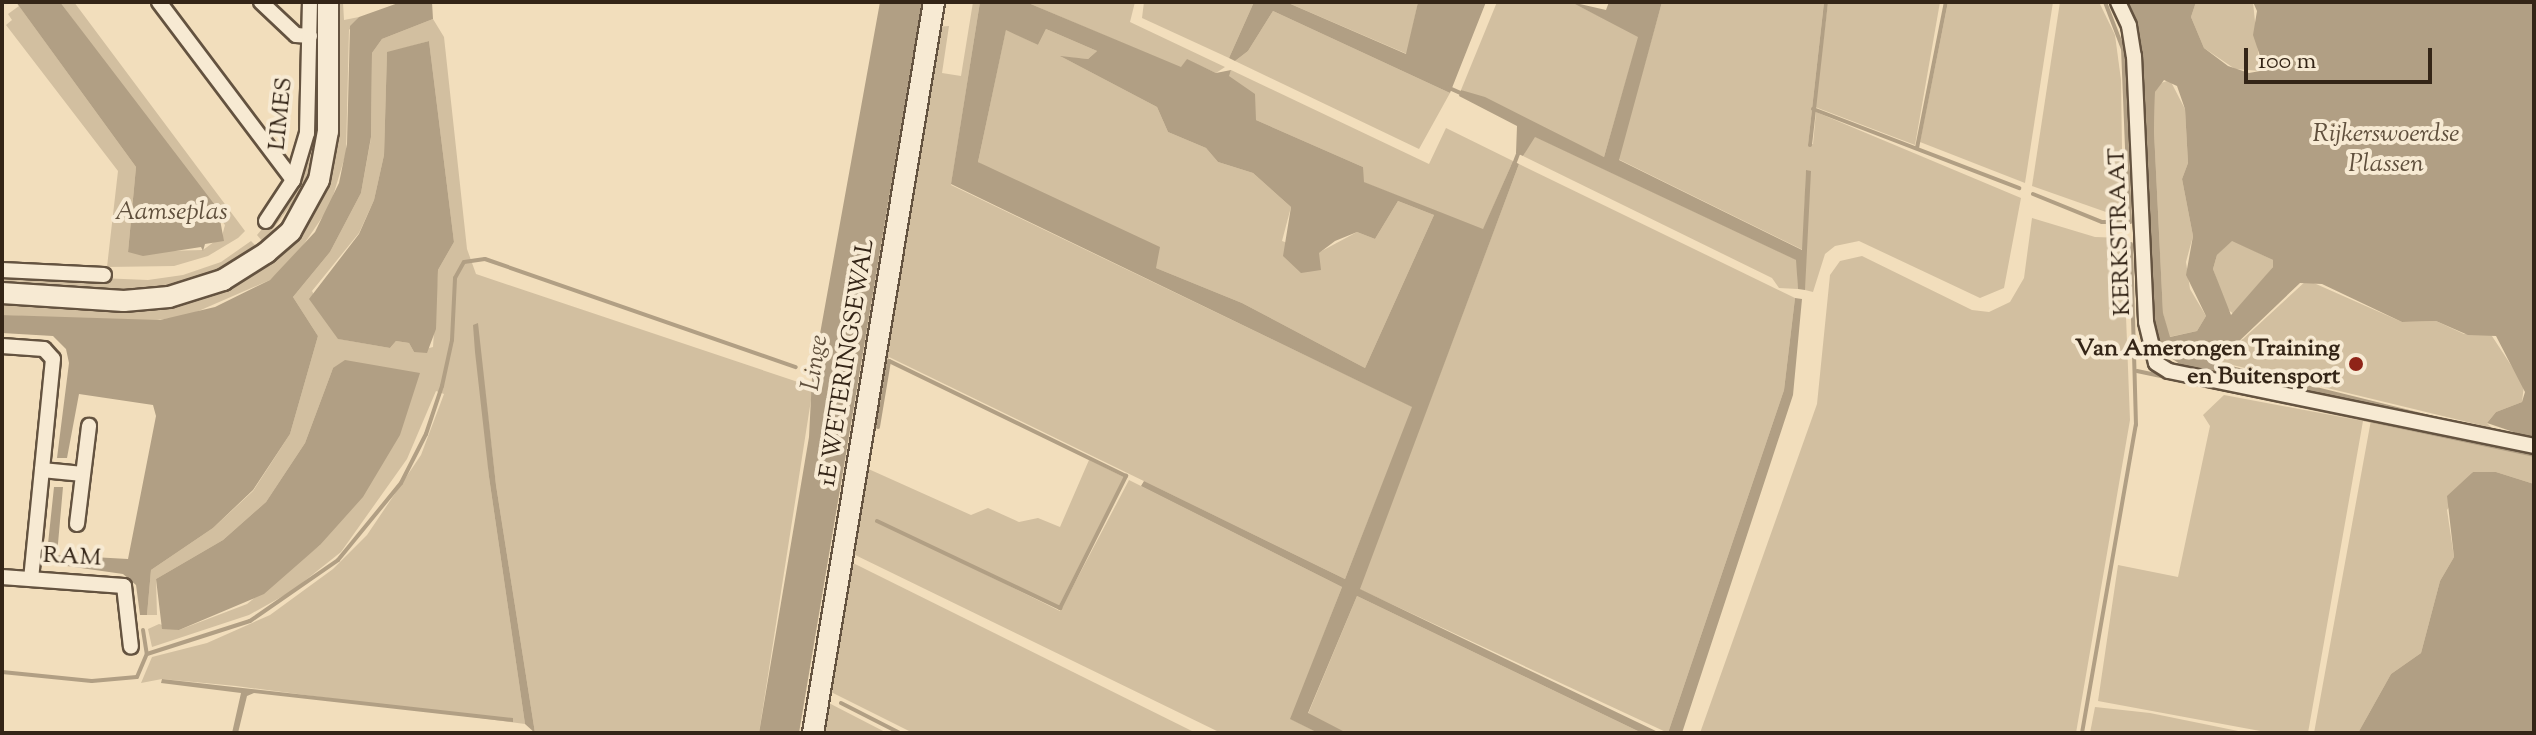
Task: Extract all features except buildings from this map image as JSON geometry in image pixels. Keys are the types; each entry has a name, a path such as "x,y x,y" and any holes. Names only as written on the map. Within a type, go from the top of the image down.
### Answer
{"street":[{"path":"159,2 293,180"},
{"path":"261,2 296,35 310,36"},
{"name":"LIMES","path":"266,221 293,180 307,133 310,2"},
{"path":"2,293 124,301 169,297 223,280 266,253 291,231 319,180 328,131 328,2"},
{"name":"1E WETERINGSEWAL","path":"813,733 934,2"},
{"name":"KERKSTRAAT","path":"2118,2 2129,26 2134,56 2146,322 2156,363 2169,371 2534,446"},
{"path":"2,270 104,275"},
{"path":"2,346 44,349 53,364 31,579"},
{"path":"77,524 89,426"},
{"path":"42,470 83,474"},
{"name":"RAM","path":"2,577 124,586 131,647"}],"shaded area":[{"path":"60,2 74,2 245,231 238,238 208,256 174,266 107,267 118,171 6,25 12,20 8,14 19,6 136,167 128,252 203,250 222,236 225,225"},
{"path":"315,2 323,2 322,121 304,188 263,242 257,235 272,217 278,220 283,214 280,210 298,190 315,144"},
{"path":"335,2 343,2 344,20 359,17 349,30 346,153 330,206 293,260 270,280 187,316 142,322 2,315 2,299 182,303 224,290 278,257 308,220"},
{"path":"973,2 980,2 951,185 1413,407 1345,579 889,357 875,428 871,425 935,27 949,26 942,73 961,76"},
{"path":"1026,2 1135,2 1130,22 1225,67 1216,73 1187,60 1181,68"},
{"path":"1144,2 1254,2 1229,58 1142,18"},
{"path":"1286,2 1418,2 1407,54"},
{"path":"1497,2 1571,2 1639,36 1604,157 1461,90"},
{"path":"1662,2 1824,2 1808,145 1813,144 1816,112 2021,198 2004,288 1980,298 1859,241 1835,246 1825,254 1813,292 1805,290 1806,171 1803,250 1618,159"},
{"path":"1828,2 1940,2 1915,145 1815,107"},
{"path":"1948,2 2053,2 2025,183 1920,142"},
{"path":"2060,2 2099,2 2115,35 2121,80 2123,218 2032,186"},
{"path":"2196,2 2253,2 2260,71 2235,69 2204,48 2191,17"},
{"path":"1273,11 1450,93 1419,149 1235,61 1248,51"},
{"path":"433,19 444,37 467,249 476,274 813,387 759,733 535,733 496,485 477,323 489,477 525,724 236,686 162,679 141,683 152,657 207,643 270,615 333,569 367,535 421,455 444,394 436,391 407,459 341,552 292,591 249,615 152,647 148,629 159,624 179,630 247,604 320,545 333,368 305,443 266,502 223,540 156,579 157,615 147,615 151,570 213,528 253,491 290,434 318,336 293,297 330,252 361,193 371,138 372,53 382,39","holes":["429,41 454,242 438,270 433,347 414,352 409,343 396,341 390,348 339,339 312,291 359,233 374,200 384,155 387,53"]},
{"path":"1006,29 1038,45 1046,29 1097,51 1088,59 1062,57 1157,107 1168,132 1206,148 1218,162 1253,173 1291,207 1282,241 1318,253 1357,232 1375,239 1398,201 1434,215 1365,368 1242,303 1156,268 978,162"},
{"path":"1231,70 1429,164 1446,128 1513,161 1483,230 1363,182 1363,167 1256,120 1228,76"},
{"path":"2170,80 2185,109 2188,163 2182,179 2193,236 2186,262 2190,289 2206,316 2197,331 2169,337 2163,314 2154,131 2155,92 2158,84"},
{"path":"1534,136 1797,260 1798,289 1779,288 1772,278 1523,156"},
{"path":"1519,164 1795,298 1784,390 1668,733 1359,589"},
{"path":"2032,218 2095,237 2123,238 2130,420 2076,733 1700,733 1817,404 1830,275 1840,261 1862,256 1972,310 1989,312 2010,302 2024,278"},
{"path":"2232,240 2273,260 2273,267 2235,315 2227,309 2213,269 2217,255"},
{"path":"251,241 257,247 216,273 145,292 2,286 2,274 148,280 183,275 221,262"},
{"path":"2307,280 2402,322 2436,321 2464,334 2490,333 2524,385 2522,402 2496,412 2487,423 2492,428 2175,351 2215,352 2243,339"},
{"path":"2224,395 2363,421 2308,733 2271,733 2098,701 2118,565 2178,577 2210,426 2203,415"},
{"path":"2371,420 2534,454 2534,484 2496,472 2473,472 2447,510 2454,557 2440,581 2421,653 2391,674 2358,733 2314,733"},
{"path":"1089,460 1124,477 1059,606 875,520 1060,611 1129,480 1342,587 1291,719 1318,733 1221,733 849,552 864,467 971,515 988,508 1019,522 1038,518 1060,527"},
{"path":"849,563 1196,733 913,733 825,689"},
{"path":"1357,596 1642,733 1347,733 1308,714"},
{"path":"825,701 887,733 819,733"},
{"path":"2095,707 2150,713 2248,733 2090,733"}],"water":[{"name":"Aamseplas","path":"16,2 60,2 218,209 224,241 205,244 203,251 201,247 143,256 128,252 136,167"},
{"path":"401,2 432,2 433,19 382,39 372,53 371,137 361,193 330,252 293,297 318,336 290,434 253,490 213,528 151,570 147,615 140,615 136,585 123,574 46,563 54,487 63,487 57,555 128,559 156,416 153,405 79,394 67,458 57,458 69,363 66,349 53,336 2,333 2,315 160,320 215,307 270,280 315,232 339,183 347,144 350,26 359,17"},
{"name":"Linge","path":"880,2 922,2 799,733 759,733 809,437 812,378"},
{"path":"980,2 1026,2 1181,67 1187,59 1216,73 1231,70 1229,76 1255,94 1256,120 1363,167 1364,182 1483,229 1513,161 1519,164 1360,589 1660,733 1642,733 1357,596 1308,713 1347,733 1318,733 1290,719 1342,587 1141,486 1144,481 1345,579 1412,407 951,184","holes":["1046,29 1097,51 1088,59 1060,56 1157,107 1168,132 1206,148 1218,162 1253,173 1291,207 1283,256 1301,273 1321,270 1319,253 1335,241 1357,232 1375,239 1398,201 1434,215 1365,368 1242,303 1156,268 1160,247 978,162 1006,30 1038,45"]},
{"path":"1254,2 1286,2 1406,54 1418,2 1486,2 1450,93 1273,11 1248,51 1235,61 1229,58"},
{"path":"1571,2 1606,10 1609,2 1662,2 1619,160 1802,250 1806,170 1811,171 1805,290 1798,289 1796,260 1535,137 1523,156 1516,153 1517,126 1459,96 1461,90 1485,97 1604,157 1638,37"},
{"name":"Rijkerswoerdse Plassen","path":"2125,2 2196,2 2191,17 2204,48 2228,66 2249,73 2260,71 2262,62 2253,35 2257,11 2253,2 2534,2 2534,439 2487,423 2496,412 2522,402 2525,392 2496,336 2468,335 2436,321 2402,322 2322,284 2300,283 2234,346 2201,354 2179,348 2175,352 2466,424 2186,368 2159,350 2152,313 2141,44","holes":["2164,80 2177,86 2185,109 2188,163 2182,179 2193,236 2186,275 2206,316 2197,331 2170,337 2163,313 2154,131 2155,92","2232,241 2273,260 2273,267 2231,315 2213,269 2217,255"]},
{"path":"429,41 454,242 438,270 436,329 427,353 414,352 409,343 396,341 390,348 338,339 309,299 359,234 374,200 384,155 387,52"},
{"path":"1795,298 1802,299 1793,395 1682,733 1668,733 1784,390"},
{"path":"478,323 496,485 535,733 525,724 489,477 473,325"},
{"path":"345,360 420,373 400,435 363,497 320,545 264,594 179,630 162,629 156,579 223,540 266,502 305,443 333,368"},
{"path":"2473,472 2496,472 2534,484 2534,733 2358,733 2391,674 2421,653 2440,581 2454,557 2447,496"},
{"path":"162,679 513,718 513,722 254,693 247,696 238,733 232,733 241,693 161,683"}],"waterway":[{"path":"1810,145 1826,2"},
{"path":"1917,148 1946,2"},
{"path":"2033,194 2102,222 2130,222 2123,49 2105,2"},
{"path":"1447,87 1465,95"},
{"path":"1813,109 2019,188"},
{"path":"1513,167 1520,149"},
{"path":"2082,733 2136,425 2131,244"},
{"name":"Linge","path":"2,672 92,681 137,677 147,654 250,621 338,560 401,483 426,434 442,386 452,340 455,278 464,262 485,259 796,367"},
{"path":"877,521 1060,608 1126,476 889,361 878,427"},
{"path":"2137,371 2170,378"},
{"path":"2202,385 2534,455"},
{"path":"143,630 147,654"},
{"path":"841,703 900,733"}],"place":[{"name":"Van Amerongen Training en Buitensport","path":"2356,364"}]}
